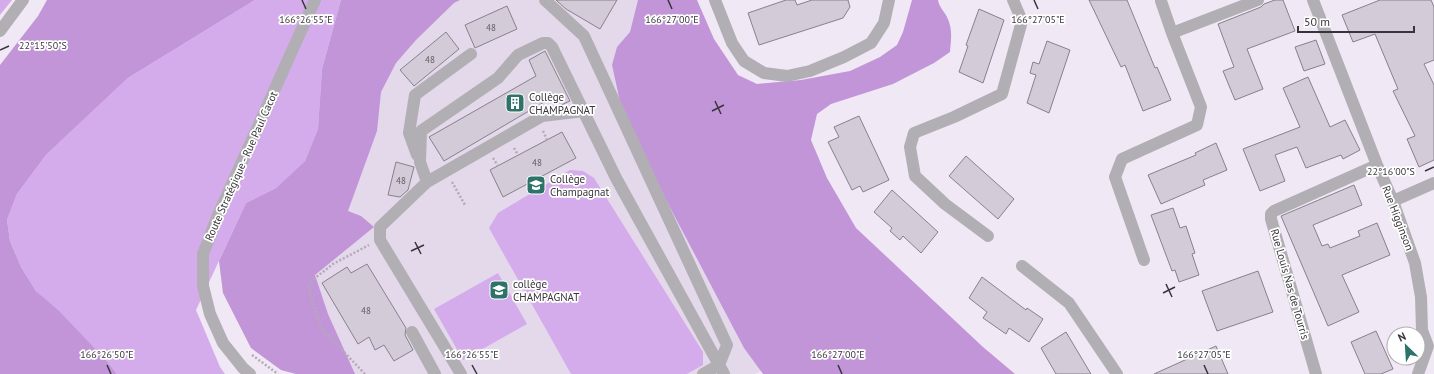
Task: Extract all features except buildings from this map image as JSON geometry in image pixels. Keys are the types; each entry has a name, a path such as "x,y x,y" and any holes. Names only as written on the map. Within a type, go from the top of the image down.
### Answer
{"street":[{"path":"0,31 23,0"},
{"name":"Route Stratégique - Rue Paul Cacot","path":"250,374 243,368 223,343 210,314 203,286 203,254 218,215 315,0"},
{"path":"545,0 584,36 727,345 721,370"},
{"path":"715,0 732,43 744,61 764,73 787,76 810,71 844,57 871,43 884,23 889,0"},
{"path":"988,236 945,204 915,176 910,147 914,133 954,118 1002,94 1022,21 1013,0"},
{"path":"1172,33 1258,0"},
{"name":"Rue Higginson","path":"1313,0 1415,263 1421,296 1422,330 1431,348 1418,374"},
{"path":"1144,260 1115,177 1122,159 1197,125 1201,107 1161,1"},
{"path":"420,162 421,131 498,78 518,54 543,43 548,43 552,47 616,178 721,370"},
{"path":"427,182 409,133 415,95 471,54"},
{"path":"461,374 380,240 380,227 427,182 542,116 584,111"},
{"name":"Rue Louis Nas de Tourris","path":"1316,374 1271,219 1271,214 1376,165"},
{"path":"1392,201 1434,183"},
{"path":"1022,266 1069,303 1117,374"},
{"path":"412,332 435,374"},
{"path":"703,374 721,370"}],"path":[{"path":"446,172 465,205"},
{"path":"365,374 321,328 309,291 310,282 333,264 380,240"},
{"path":"249,353 278,374"}],"shaded area":[{"path":"0,0 12,0 0,15"},
{"path":"47,0 255,0 128,78 46,155 17,194 7,220 10,241 21,267 36,291 59,311 106,360 117,374 0,374 0,65 38,16"},
{"path":"255,0 341,0 322,69 318,129 305,161 276,188 246,203 196,310 220,367 225,374 117,374 106,360 36,291 21,267 10,241 7,220 17,194 46,155 128,78"},
{"name":"Collège Champagnat","path":"341,0 681,0 683,15 909,296 755,374 296,374 281,370 251,348 223,293 219,261 246,203 276,188 318,129 322,69"},
{"path":"341,0 460,0 454,3 416,40 396,63 381,92 377,131 348,211 361,216 374,227 315,275 328,314 355,374 296,374 281,370 251,348 223,293 219,261 246,203 276,188 305,161 318,129 322,69"},
{"path":"638,0 697,0 714,39 738,75 757,84 801,80 850,71 880,57 897,45 903,32 912,0 938,0 950,26 950,52 934,63 893,84 831,104 817,114 811,140 827,178 856,228 983,347 1015,374 763,374 744,348 624,120 612,65 617,47 630,32"},
{"path":"570,170 583,171 594,178 703,352 703,365 687,374 571,374 489,228 498,213"},
{"path":"498,273 527,324 463,360 434,309"}],"place":[{"name":"Collège CHAMPAGNAT","path":"515,103"},
{"name":"Collège Champagnat","path":"536,185"},
{"name":"collège CHAMPAGNAT","path":"499,290"}]}
